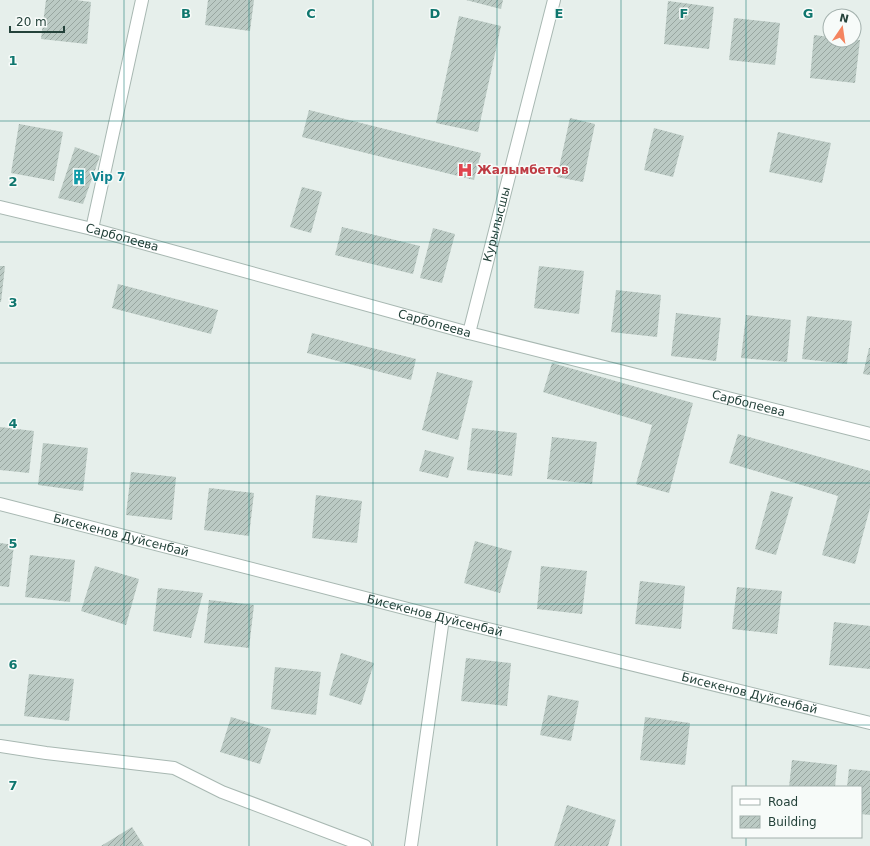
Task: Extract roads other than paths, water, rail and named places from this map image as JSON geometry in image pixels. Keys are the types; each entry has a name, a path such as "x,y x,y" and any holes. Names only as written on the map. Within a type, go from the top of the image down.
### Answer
{"street":[{"path":"92,229 142,0"},
{"name":"Курылысшы","path":"469,333 554,0"},
{"name":"Сарбопеева","path":"0,206 92,229 469,333 870,434"},
{"name":"Бисекенов Дуйсенбай","path":"0,504 442,618 870,723"},
{"path":"411,846 442,618"},
{"path":"0,746 174,768 222,792 366,846"}],"place":[{"name":"Жалымбетов","path":"465,170"},
{"name":"Vip 7","path":"79,177"}]}
